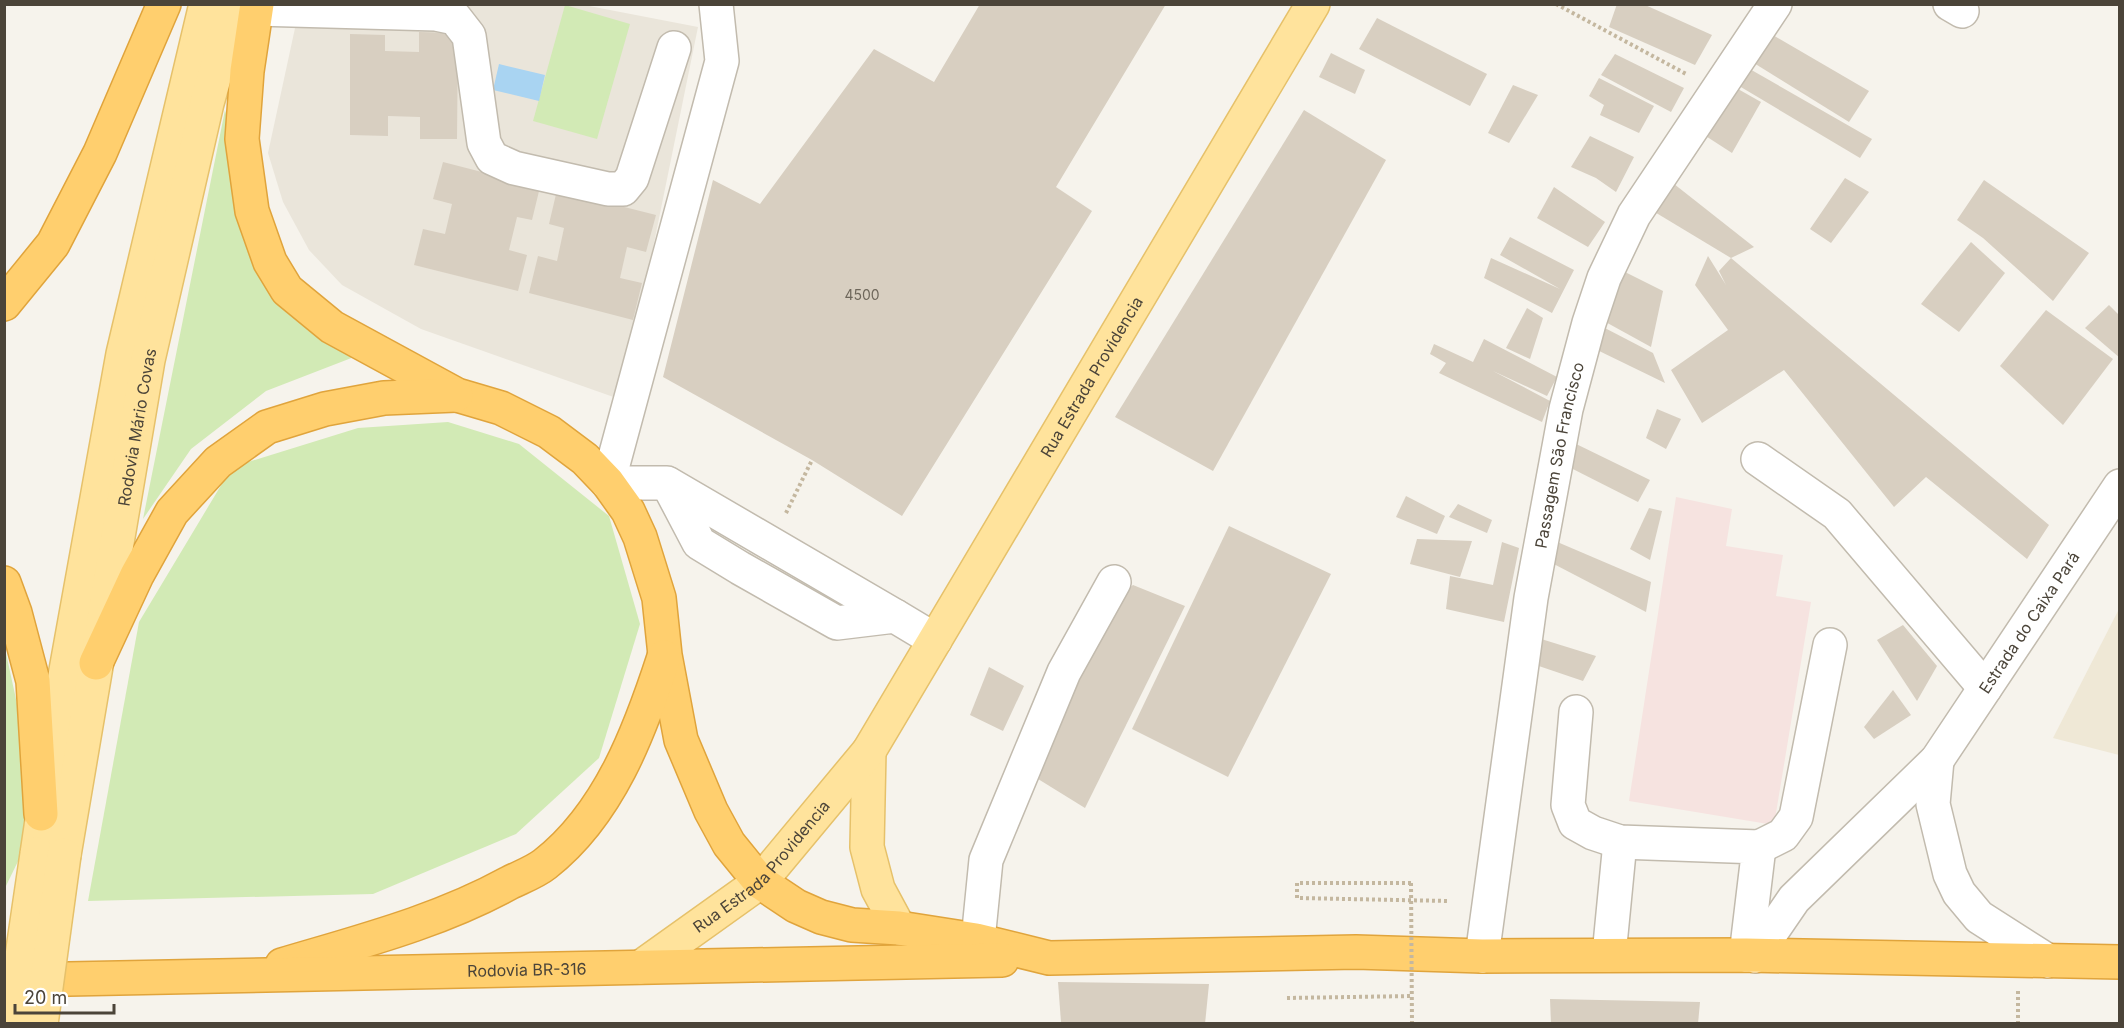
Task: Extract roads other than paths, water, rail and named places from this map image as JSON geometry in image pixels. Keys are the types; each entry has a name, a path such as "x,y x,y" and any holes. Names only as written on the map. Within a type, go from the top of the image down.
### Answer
{"highway":[{"path":"4,304 53,244 100,153 164,4"},
{"path":"249,6 242,139 252,211 270,262 287,290 332,327 457,395 501,408 549,432 585,459 608,483 628,511 640,537 659,598 665,655 681,740 702,791 729,844 760,882 796,906 821,917 852,925 899,928 976,950 1049,958 1356,952 1482,956 1751,955 2120,962"},
{"path":"96,663 137,574 172,512 218,462 267,427 325,409 384,399 457,395"},
{"path":"4,583 15,613 33,681 41,814"},
{"path":"240,977 396,930 475,902 545,865 572,838 615,780 643,723 665,655"},
{"name":"Rodovia BR-316","path":"4,980 240,977 641,967 976,950"}],"main road":[{"name":"Rodovia Mário Covas","path":"50,855 41,814 123,354 206,4"},
{"name":"Rua Estrada Providencia","path":"641,967 760,882 869,751 1071,415 1313,4"},
{"name":"Rodovia Mário Covas","path":"50,855 96,663 148,360 207,103 249,6"},
{"name":"Rua Estrada Providencia","path":"869,751 867,847 878,889 899,928"},
{"path":"12,1023 50,855"},
{"path":"41,1023 50,855"}],"street":[{"path":"716,4 722,61 608,483 667,483 699,543 837,623 895,616 935,640"},
{"name":"Passagem São Francisco","path":"1482,956 1531,598 1566,409 1589,323 1604,279 1634,214 1775,4"},
{"path":"249,6 436,14 455,18 469,36 484,143 492,158 514,168 608,189 623,189 632,178 674,48"},
{"path":"1758,459 1838,514 1985,688"},
{"name":"Estrada do Caixa Pará","path":"1751,955 1794,899 1937,760 2120,486"},
{"path":"976,950 986,860 1064,672 1114,582"},
{"path":"1576,712 1568,805 1575,823 1593,833 1620,842 1759,847 1783,835 1796,817 1830,645"},
{"name":"Estrada do Caixa Pará","path":"1937,760 1933,804 1950,874 1959,893 1979,917 2048,960"},
{"path":"1609,955 1620,842"},
{"path":"1751,955 1759,847"}],"water":[{"path":"499,64 545,75 539,101 493,90"}]}
